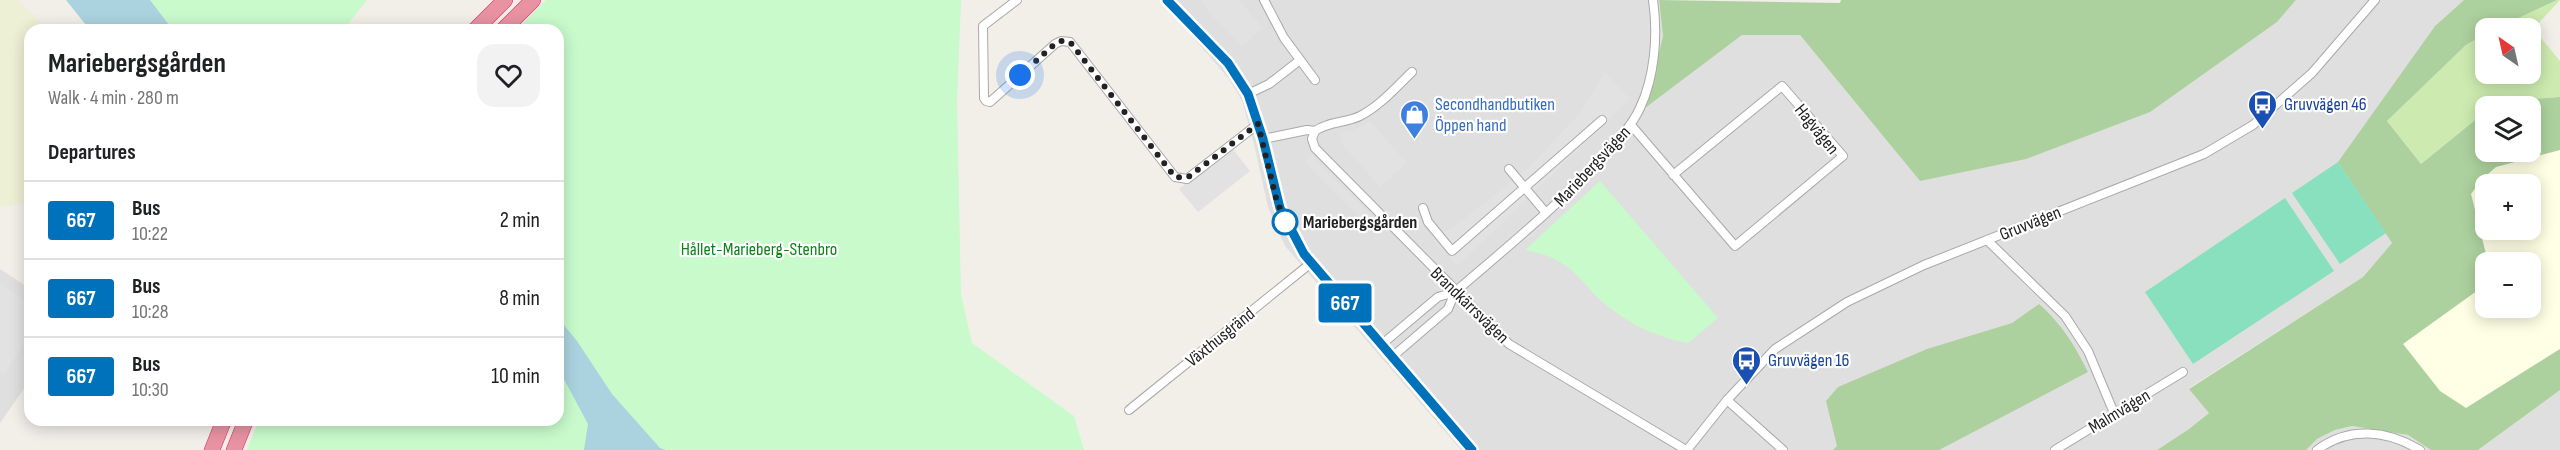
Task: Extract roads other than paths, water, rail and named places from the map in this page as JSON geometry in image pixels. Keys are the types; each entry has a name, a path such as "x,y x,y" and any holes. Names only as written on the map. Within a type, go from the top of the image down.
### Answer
{"highway":[{"path":"481,24 505,0"},
{"path":"509,24 533,0"},
{"path":"212,450 222,426"},
{"path":"234,450 244,426"}],"street":[{"path":"1017,0 983,26 984,98 990,102 1055,44 1065,41 1070,42 1175,177 1187,178 1258,124"},
{"path":"1167,0 1228,63 1248,94 1263,139 1284,221 1311,263 1472,450"},
{"path":"1264,0 1284,38 1315,80"},
{"name":"Mariebergsvägen","path":"1381,345 1438,297 1455,292 1546,213 1594,167 1631,125 1641,106 1657,34 1653,0"},
{"name":"Gruvvägen","path":"1686,450 1727,400 1774,349 1847,302 1924,265 2204,154 2253,125 2312,73 2375,0"},
{"path":"1248,94 1269,84 1300,60"},
{"path":"1263,139 1307,130 1315,131 1334,122 1353,118 1371,109 1412,72"},
{"name":"Hagvägen","path":"1631,125 1673,175 1735,246 1843,156 1782,86 1673,175"},
{"path":"1423,208 1428,222 1452,251 1526,189 1602,120"},
{"name":"Brandkärrsvägen","path":"1315,131 1312,139 1315,148 1509,344 1686,450"},
{"path":"1509,169 1546,213"},
{"path":"1987,240 2065,316 2088,351 2114,413"},
{"name":"Växthusgränd","path":"1128,410 1311,263"},
{"name":"Mariebergsvägen","path":"1392,357 1448,309 1455,292"},
{"name":"Malmvägen","path":"2055,450 2183,372"},
{"path":"1727,400 1783,450"},
{"path":"2317,450 2328,441 2355,432 2401,439 2420,450"}],"water":[{"path":"66,0 150,0 168,24 85,24"},
{"path":"564,325 612,394 660,448 666,450 584,450 588,424 564,379"}],"place":[{"name":"Gruvvägen 46","path":"2263,130"},
{"name":"Secondhandbutiken Öppen hand","path":"1414,140"},
{"name":"Mariebergsgården","path":"1285,222"},
{"name":"Gruvvägen 16","path":"1747,386"}],"park label":[{"name":"Hållet-Marieberg-Stenbro","path":"759,249"}]}
